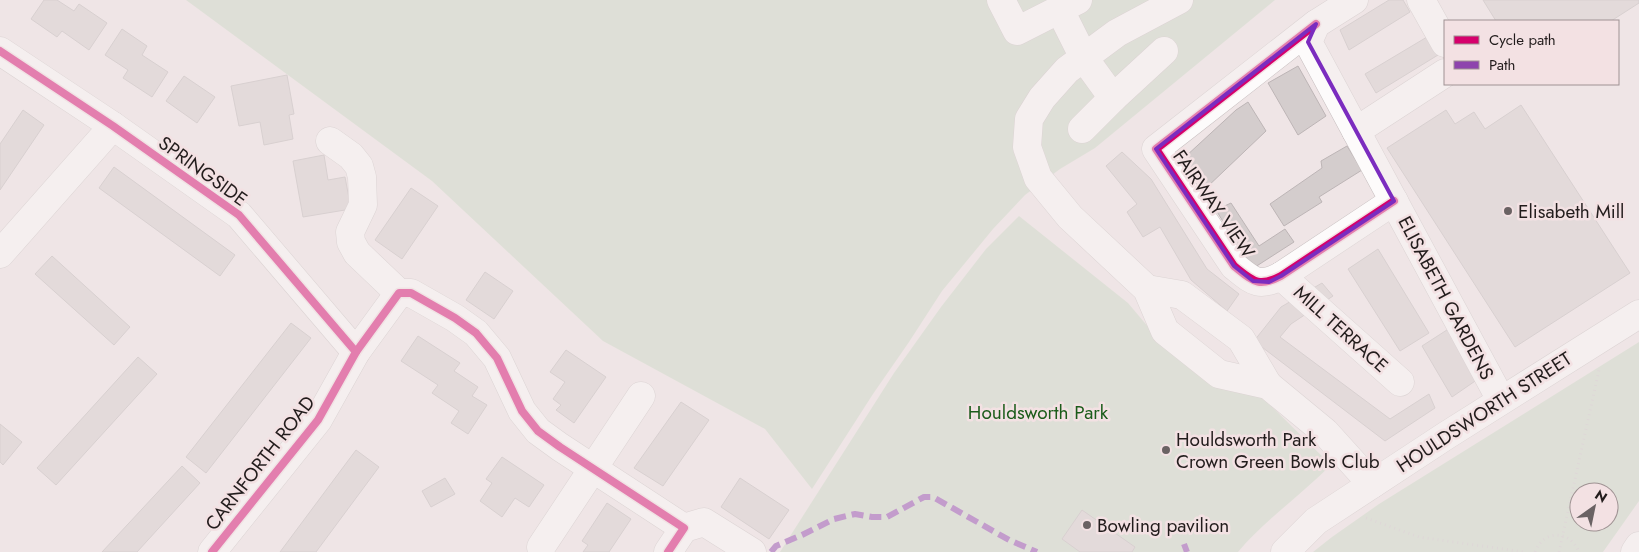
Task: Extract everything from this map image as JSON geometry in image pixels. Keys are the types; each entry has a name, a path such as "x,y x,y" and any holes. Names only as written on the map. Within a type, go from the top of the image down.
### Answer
{"street":[{"path":"1001,0 1017,31 1069,5 1084,58 1113,98"},
{"path":"1179,0 1117,33 1067,70 1042,98 1029,119 1027,147 1038,178 1065,210 1147,289 1164,331 1219,374 1268,385"},
{"path":"1316,24 1354,0"},
{"path":"1421,0 1444,41"},
{"name":"ELISABETH GARDENS","path":"1316,24 1308,42 1501,400"},
{"name":"FAIRWAY VIEW","path":"1316,24 1156,149 1234,266 1253,281 1269,282 1281,276 1394,201"},
{"name":"SPRINGSIDE","path":"0,51 113,126 240,215 356,352"},
{"path":"1082,129 1164,51"},
{"path":"1356,131 1444,74"},
{"path":"0,254 113,126"},
{"path":"330,142 351,156 359,166 362,177 364,190 363,205 350,232 351,242 357,253 399,293 411,293 455,318 476,333 497,358 522,411 538,431 684,528"},
{"name":"MILL TERRACE","path":"1281,276 1400,382"},
{"path":"1147,289 1182,294 1241,339 1268,385 1325,432 1372,484"},
{"name":"CARNFORTH ROAD","path":"212,552 318,420 356,352 399,293"},
{"name":"HOULDSWORTH STREET","path":"1285,552 1316,521 1341,504 1501,400 1639,314"},
{"path":"541,547 641,396"},
{"path":"668,552 684,528 704,522 752,552"},
{"path":"1635,552 1639,546"}],"path":[{"path":"1559,552 1599,371 1602,337"},
{"path":"1341,504 1365,518 1419,538 1524,552"},
{"path":"1535,552 1542,541 1556,535 1570,539 1576,544 1579,552"}],"highlighted area":[{"path":"1316,24 1308,42 1394,201 1281,276 1269,282 1253,281 1234,266 1156,149"}],"green space":[{"path":"186,0 1275,0 1095,148 1060,169 1025,195 993,229 942,291 812,489 765,429 603,341 432,181"},
{"name":"Houldsworth Park","path":"1019,216 1128,303 1155,335 1255,390 1331,465 1259,530 1238,552 780,552 894,373 941,307 986,249"},
{"path":"1639,342 1639,501 1619,529 1619,482 1569,482 1569,532 1617,532 1603,552 1313,552 1379,504"}],"building":[{"path":"44,0 57,0 74,11 79,4 107,23 89,50 62,31 57,37 31,19"},
{"path":"1389,0 1403,0 1410,12 1349,50 1340,30"},
{"path":"1483,0 1639,0 1639,3 1613,20 1495,20"},
{"path":"122,29 147,46 142,55 168,72 152,97 123,78 128,70 105,55"},
{"path":"1427,37 1438,55 1376,93 1365,74"},
{"path":"1298,66 1326,116 1298,135 1268,83"},
{"path":"287,75 294,114 289,115 293,139 264,145 260,122 239,126 231,86"},
{"path":"184,76 215,97 197,123 166,101"},
{"path":"1248,102 1266,131 1205,189 1185,157 1236,110"},
{"name":"Elisabeth Mill","path":"1521,105 1630,273 1515,347 1387,148 1446,110 1455,124 1474,112 1485,129"},
{"path":"23,110 44,125 0,190 0,144"},
{"path":"1347,146 1362,170 1319,197 1322,202 1284,226 1270,204 1322,168 1321,161"},
{"path":"1122,152 1151,179 1207,269 1239,294 1227,311 1191,280 1160,227 1143,237 1127,212 1137,204 1106,166"},
{"path":"324,155 328,180 345,177 351,209 303,217 293,161"},
{"path":"114,167 235,255 220,276 99,188"},
{"path":"411,188 438,206 402,259 375,240"},
{"path":"1231,203 1259,246 1285,229 1294,242 1252,269 1216,210"},
{"path":"1378,249 1429,333 1400,351 1348,269"},
{"path":"52,256 130,327 114,345 35,274"},
{"path":"485,272 513,291 494,319 466,300"},
{"path":"1322,283 1333,296 1291,324 1280,337 1390,419 1429,394 1435,408 1385,441 1254,341 1281,307"},
{"path":"291,323 311,338 206,473 186,457"},
{"path":"1450,328 1481,377 1452,397 1422,346"},
{"path":"418,336 460,363 454,371 478,387 472,396 487,405 468,434 451,423 459,411 432,393 438,385 401,361"},
{"path":"566,350 606,377 574,423 556,410 561,405 553,399 565,382 550,372"},
{"path":"138,357 157,374 56,485 37,468"},
{"path":"681,402 709,420 663,486 634,468"},
{"path":"0,424 22,442 3,465 0,462"},
{"path":"356,450 379,467 316,552 280,552"},
{"path":"502,457 544,485 529,507 515,498 502,517 480,501 492,483 486,479"},
{"path":"182,466 200,483 137,552 102,552"},
{"path":"445,478 455,494 431,507 422,491"},
{"path":"740,478 789,510 769,539 721,507"},
{"path":"607,503 631,519 609,552 583,552 588,545 582,541"},
{"name":"Bowling pavilion","path":"1082,510 1135,547 1132,552 1080,552 1062,539"}],"marked path":[{"path":"771,552 776,546 834,519 855,514 887,517 924,497 933,497 1009,540 1037,552"},
{"path":"1184,544 1187,552"}],"cycle path":[{"path":"1316,24 1156,149 1234,266 1246,276 1256,281 1267,282 1281,276 1394,201"},
{"path":"0,51 113,126 239,215 356,352"},
{"path":"212,552 318,420 356,352 399,293 411,293 455,318 476,333 497,358 522,411 538,431 684,528 668,552"}],"place":[{"name":"Elisabeth Mill","path":"1508,211"},
{"name":"Houldsworth Park Crown Green Bowls Club","path":"1166,450"},
{"name":"Bowling pavilion","path":"1087,525"}]}
